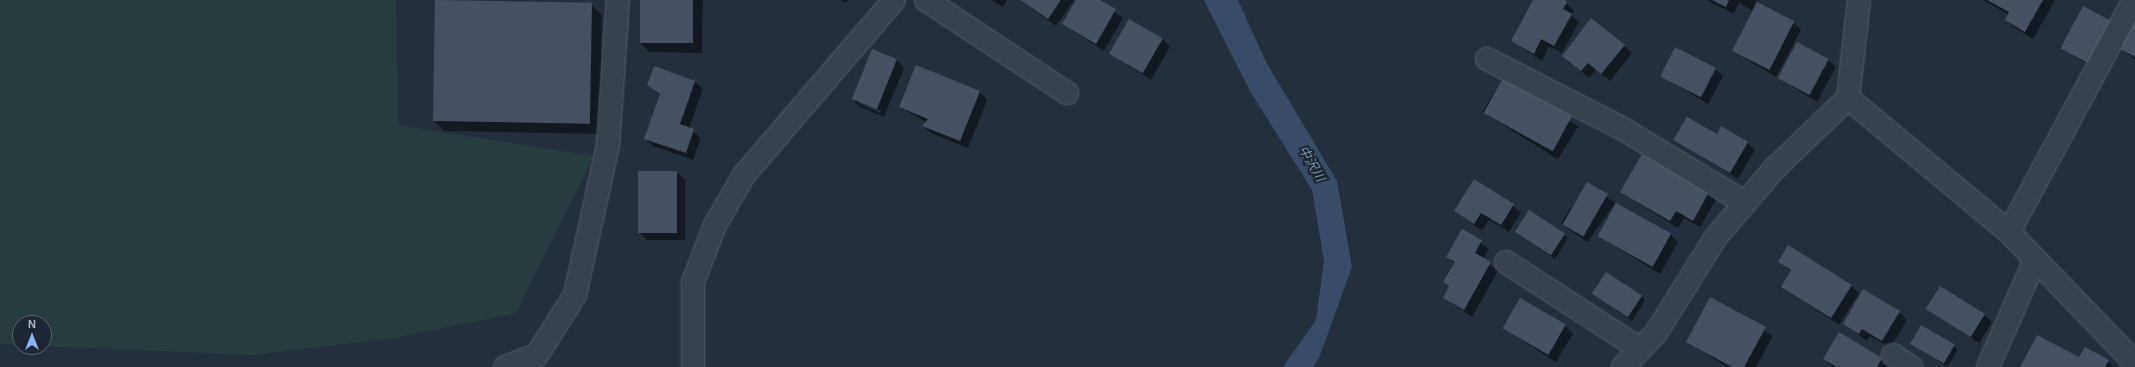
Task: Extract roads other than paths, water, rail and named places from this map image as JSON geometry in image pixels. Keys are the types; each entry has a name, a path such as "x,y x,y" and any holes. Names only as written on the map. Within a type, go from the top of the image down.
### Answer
{"street":[{"path":"505,367 536,355 576,295 608,145 618,0"},
{"path":"693,367 693,282 715,225 744,175 894,0"},
{"path":"926,0 1068,93"},
{"path":"1623,367 1656,333 1716,237 1774,169 1848,98 1859,0"},
{"path":"2009,232 2134,0"},
{"path":"1487,59 1625,130 1745,203"},
{"path":"1848,98 2009,232 2135,363"},
{"path":"1988,367 2035,260"},
{"path":"1506,262 1640,349"},
{"path":"1893,355 1911,367"}],"water":[{"name":"中沢川","path":"1204,0 1238,0 1266,62 1337,181 1352,267 1319,358 1313,367 1283,367 1316,320 1324,261 1312,190 1250,91"}]}
